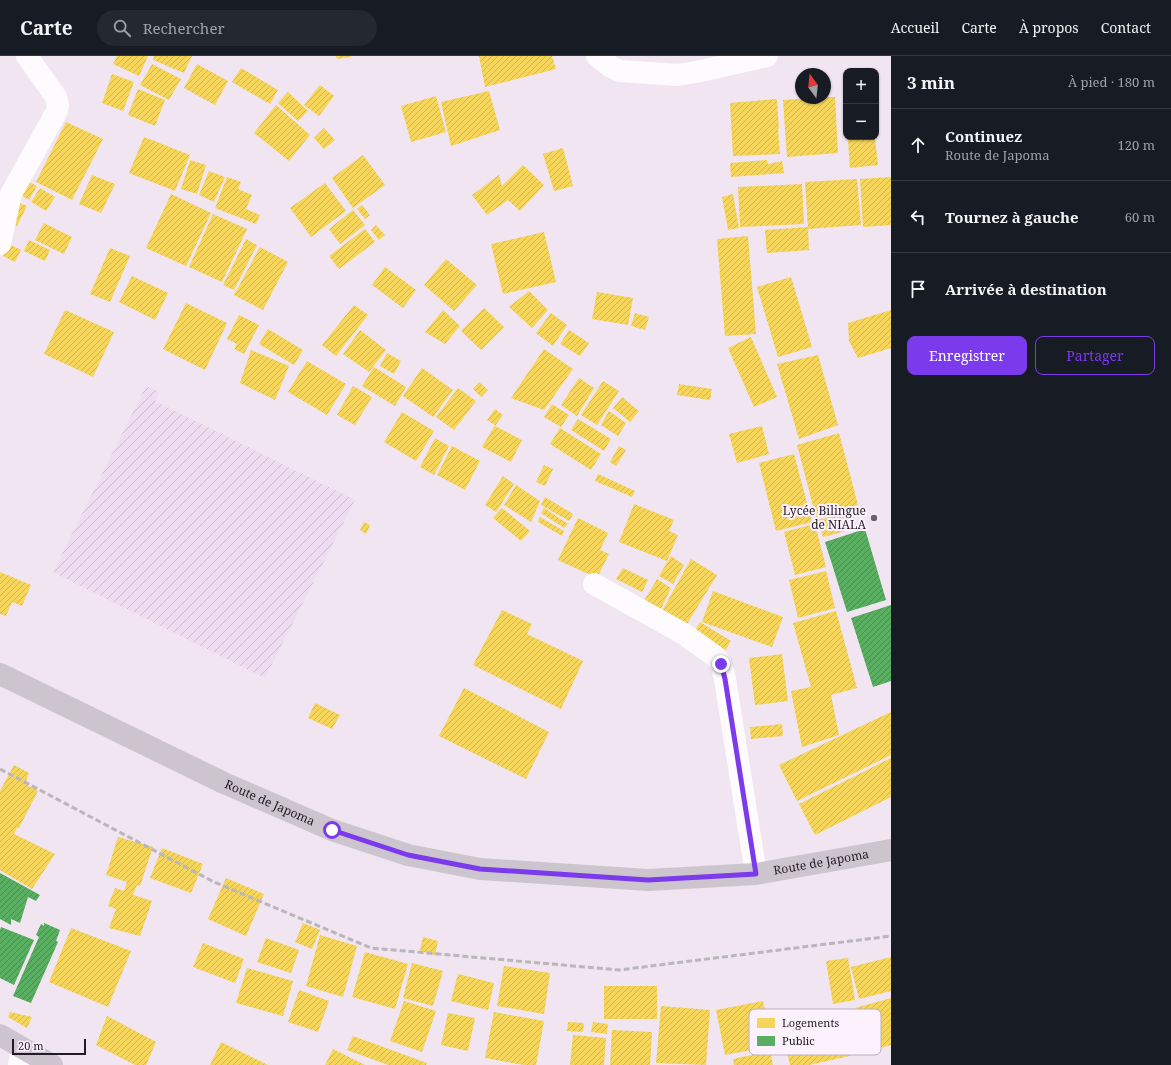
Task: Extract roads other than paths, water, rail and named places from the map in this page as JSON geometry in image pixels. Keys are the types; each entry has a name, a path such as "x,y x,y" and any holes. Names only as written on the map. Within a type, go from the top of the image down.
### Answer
{"main road":[{"name":"Route de Japoma","path":"0,674 238,789 332,830 408,855 480,869 648,880 756,874 891,850"},
{"path":"0,1035 21,1057 52,1065"}],"street":[{"path":"0,244 11,194 57,111 58,105 56,97 27,56"},
{"path":"597,56 611,67 620,71 678,75 767,56"},
{"path":"594,584 684,634 716,657 721,664 725,679 756,874"}],"railway":[{"path":"0,769 214,882 371,948 619,970 891,936"}],"place":[{"name":"Lycée Bilingue de NIALA","path":"874,518"}]}
